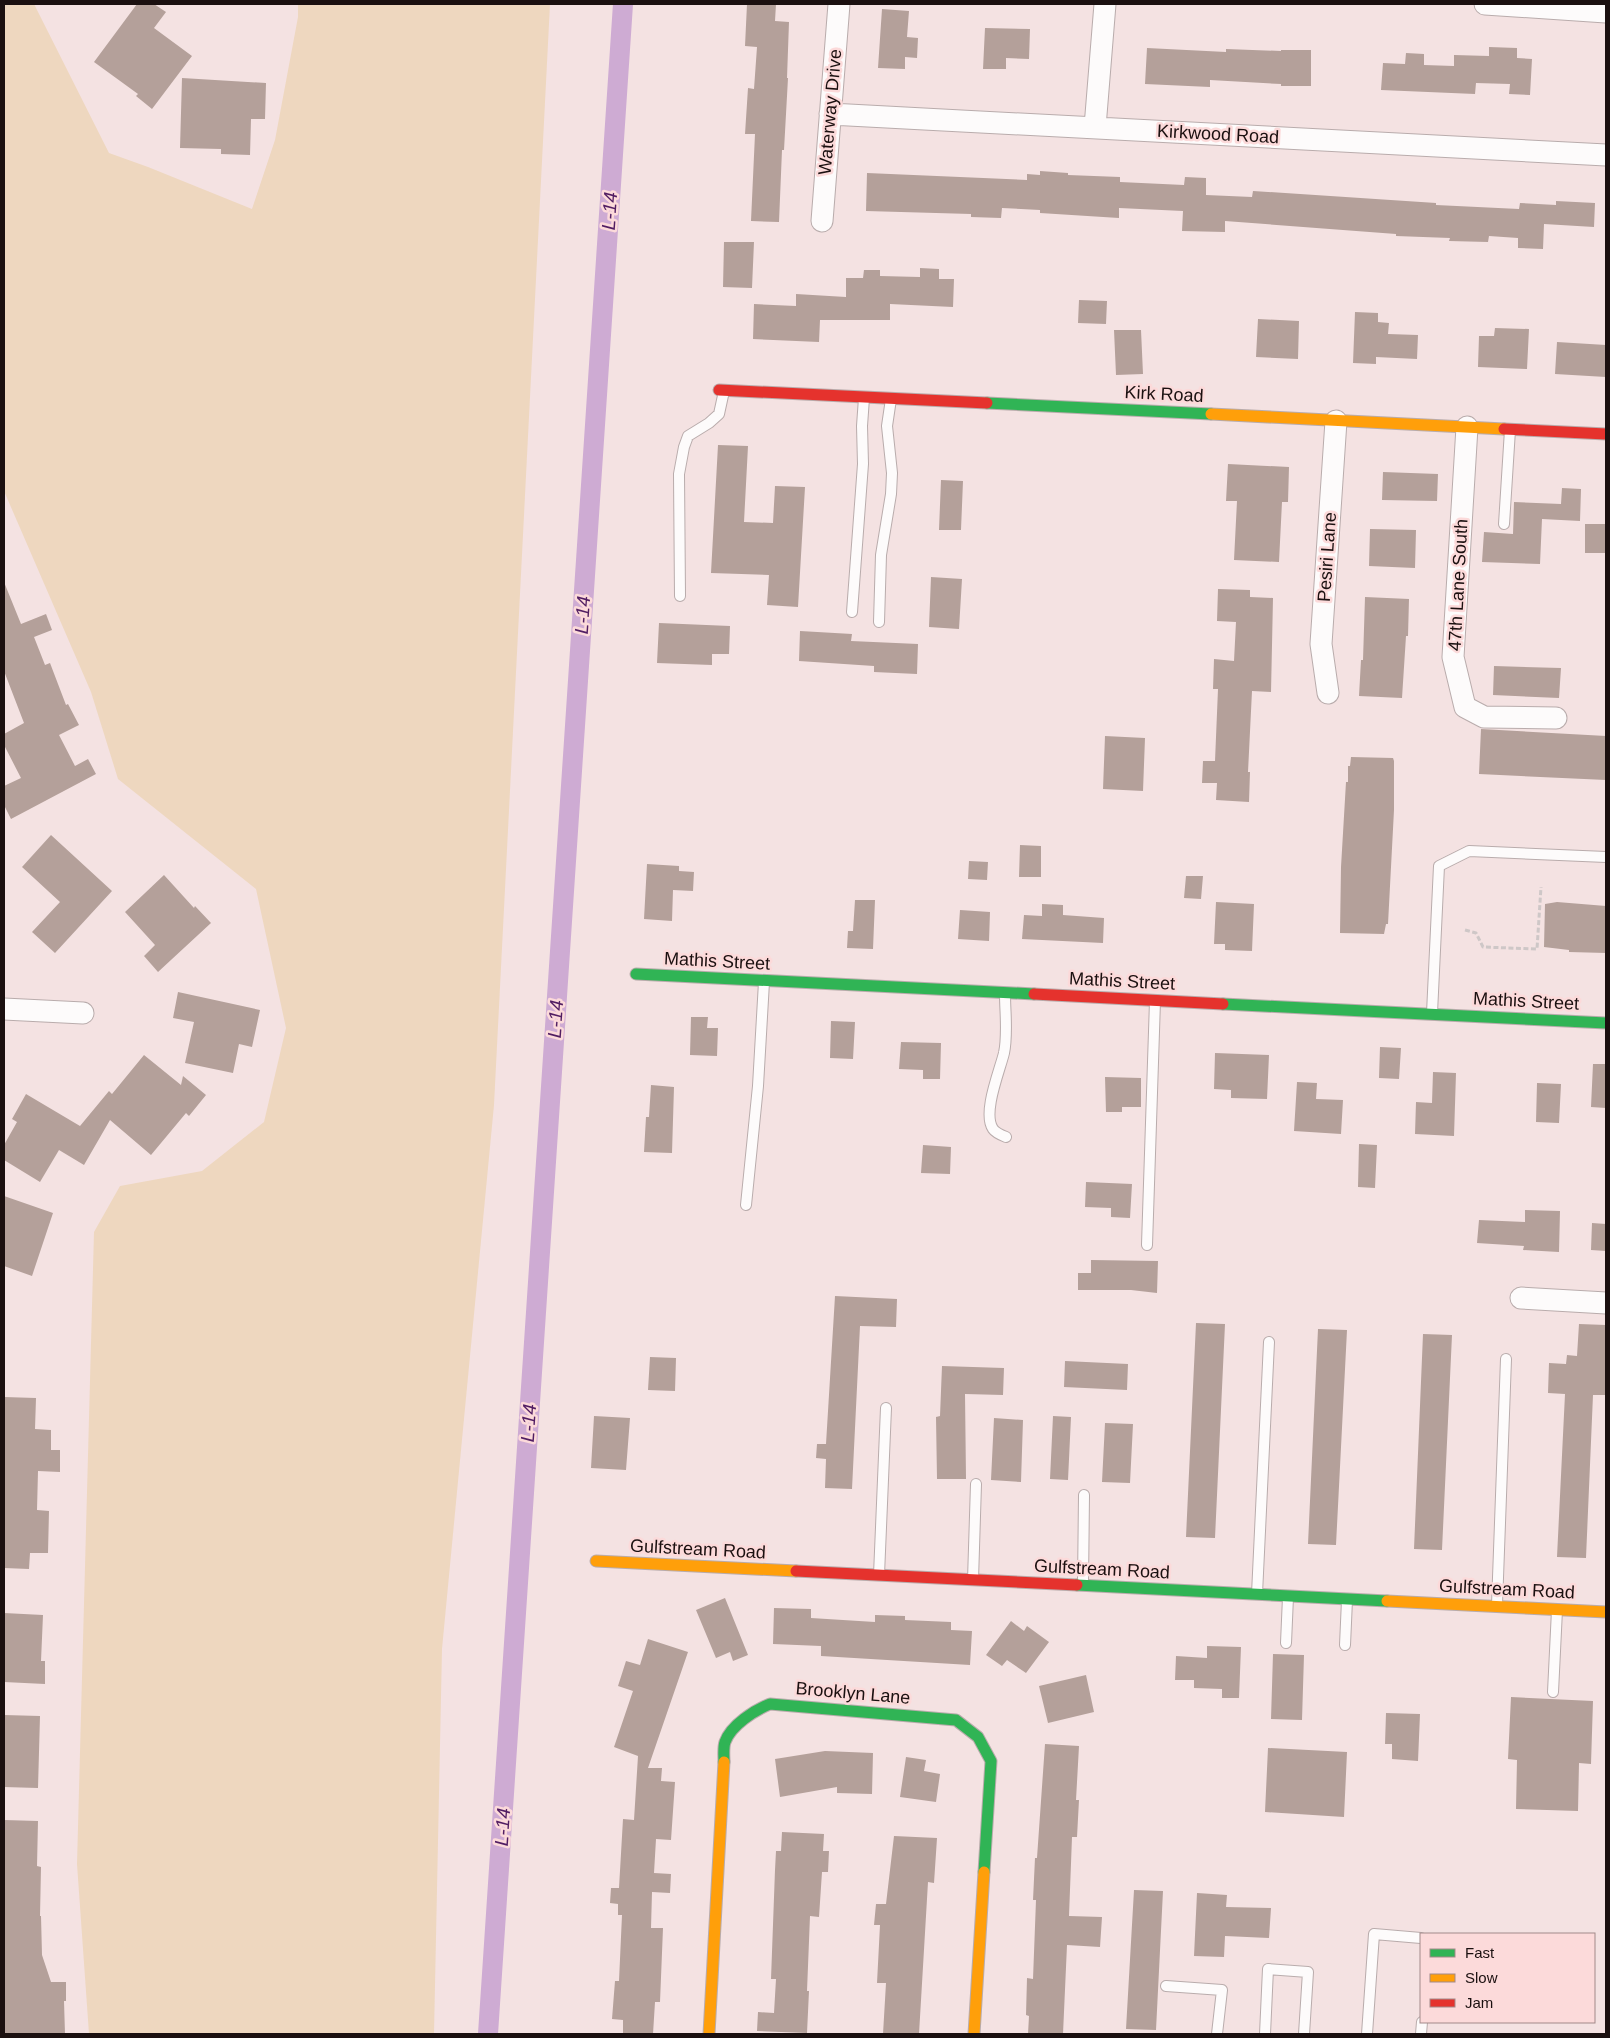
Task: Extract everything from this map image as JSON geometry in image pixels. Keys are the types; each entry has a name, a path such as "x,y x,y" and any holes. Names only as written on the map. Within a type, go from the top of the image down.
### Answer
{"street":[{"name":"Waterway Drive","path":"822,221 839,4"},
{"path":"1095,127 1105,4"},
{"path":"1484,4 1507,4 1606,12"},
{"name":"Kirkwood Road","path":"830,114 1606,155"},
{"name":"Kirk Road","path":"722,390 1606,434"},
{"name":"Pesiri Lane","path":"1328,693 1321,644 1336,421"},
{"name":"47th Lane South","path":"1467,427 1453,657 1465,708 1484,717 1556,718"},
{"name":"Mathis Street","path":"636,974 1606,1023"},
{"path":"4,1009 83,1013"},
{"path":"1521,1298 1606,1303"},
{"name":"Gulfstream Road","path":"596,1561 1606,1612"},
{"name":"Brooklyn Lane","path":"709,2034 725,1742 743,1718 770,1704 956,1720 969,1726 979,1736 991,1761 974,2034"}],"lane":[{"path":"680,596 679,474 684,447 688,436 709,423 719,414 722,390"},
{"path":"852,612 863,464 862,426 864,397"},
{"path":"879,622 881,555 892,494 892,473 887,426 891,398"},
{"path":"1504,524 1510,429"},
{"path":"1432,1014 1438,866 1469,851 1606,857"},
{"path":"746,1205 758,1086 764,981"},
{"path":"1006,993 1004,1052 992,1093 990,1115 990,1124 993,1130 1006,1137"},
{"path":"1147,1245 1155,1000"},
{"path":"1257,1594 1269,1342"},
{"path":"1497,1606 1506,1359"},
{"path":"879,1575 886,1408"},
{"path":"973,1580 976,1484"},
{"path":"1082,1586 1084,1494"},
{"path":"1286,1643 1288,1596"},
{"path":"1345,1645 1347,1599"},
{"path":"1553,1692 1557,1609"},
{"path":"1367,2034 1374,1934 1420,1938"},
{"path":"1265,2034 1268,1969 1308,1972 1304,2034"},
{"path":"1166,1986 1222,1990 1217,2034"}],"path":[{"path":"1465,930 1476,933 1483,947 1537,949 1541,887"}],"shaded area":[{"path":"4,4 34,4 109,153 252,209 275,140 298,17 298,4 550,4 494,1105 442,1649 434,2034 89,2034 77,1864 94,1232 120,1186 202,1171 264,1122 286,1028 256,889 118,779 91,692 4,491"}],"building":[{"path":"137,4 154,4 166,12 154,28 192,56 152,109 136,96 138,94 94,62"},
{"path":"747,4 776,4 775,21 789,22 788,78 779,222 751,221 755,134 745,134 748,88 754,89 757,47 745,46"},
{"path":"882,9 909,11 907,37 918,38 917,58 905,57 905,69 878,68"},
{"path":"985,28 1030,29 1029,59 1006,58 1006,69 983,69"},
{"path":"1489,47 1517,48 1517,58 1532,59 1530,95 1509,94 1510,84 1476,83 1475,94 1381,90 1383,63 1405,64 1406,53 1424,54 1424,65 1454,66 1454,55 1489,56"},
{"path":"1147,48 1226,52 1226,49 1311,50 1311,86 1281,86 1281,84 1210,80 1210,87 1145,84"},
{"path":"182,78 266,83 265,119 251,119 250,155 221,154 221,149 180,148"},
{"path":"1040,171 1068,173 1068,175 1120,177 1120,182 1184,185 1185,177 1206,178 1206,195 1252,197 1253,191 1436,203 1436,205 1519,209 1520,203 1556,205 1556,201 1595,203 1594,227 1544,224 1543,249 1518,248 1518,238 1489,236 1488,242 1449,241 1450,238 1396,236 1396,234 1225,221 1225,232 1182,231 1183,211 1119,208 1119,218 1040,213 1040,210 1002,208 1001,218 971,217 971,214 866,211 867,173 1027,180 1027,174 1040,175"},
{"path":"724,242 754,242 752,288 723,287"},
{"path":"920,268 939,269 939,279 954,279 953,307 890,304 890,320 820,320 819,342 753,339 754,304 796,306 796,294 846,297 846,278 863,278 864,270 880,270 880,276 920,277"},
{"path":"1079,300 1107,301 1106,324 1078,323"},
{"path":"1355,312 1378,313 1378,322 1389,323 1388,334 1418,335 1417,359 1376,357 1376,364 1353,363"},
{"path":"1258,319 1299,321 1298,359 1256,357"},
{"path":"1495,328 1529,329 1527,369 1478,367 1479,336 1494,336"},
{"path":"1114,330 1141,330 1143,374 1116,375"},
{"path":"1557,342 1606,345 1606,377 1555,374"},
{"path":"718,445 748,446 744,522 773,523 775,486 805,487 798,607 767,605 769,575 711,573"},
{"path":"1228,464 1289,467 1288,502 1282,502 1279,562 1234,560 1237,501 1226,501"},
{"path":"1383,472 1438,474 1437,501 1382,500"},
{"path":"941,480 963,481 961,530 939,530"},
{"path":"1562,488 1581,489 1580,521 1542,519 1540,564 1482,562 1484,532 1513,534 1514,502 1561,504"},
{"path":"1585,524 1606,524 1606,553 1585,553"},
{"path":"1370,529 1416,530 1415,568 1369,566"},
{"path":"931,577 962,579 959,629 929,627"},
{"path":"4,582 21,624 46,614 52,630 34,637 45,665 50,663 66,705 68,704 79,725 59,735 75,766 88,759 96,774 11,819 4,805 4,786 21,778 4,745 4,734 24,723 4,671"},
{"path":"1218,589 1250,590 1250,597 1273,598 1271,692 1252,691 1248,772 1250,772 1249,802 1216,800 1217,783 1202,783 1203,761 1215,761 1218,689 1213,689 1214,659 1234,661 1236,622 1217,621"},
{"path":"1365,597 1409,599 1408,636 1406,636 1402,698 1359,696 1361,660 1363,660"},
{"path":"659,623 730,626 729,654 712,654 712,665 657,663"},
{"path":"800,631 852,634 851,641 918,644 917,674 874,672 874,666 799,661"},
{"path":"1494,666 1561,668 1559,698 1493,695"},
{"path":"1481,729 1606,736 1606,780 1479,774"},
{"path":"1105,736 1145,738 1143,791 1103,789"},
{"path":"1351,757 1393,758 1394,761 1394,810 1388,924 1386,924 1384,934 1340,933 1341,867 1346,782 1348,782 1348,766 1350,766"},
{"path":"51,835 112,891 55,953 32,932 60,902 22,867"},
{"path":"1020,845 1041,846 1041,877 1019,877"},
{"path":"969,861 988,862 987,880 968,879"},
{"path":"647,864 679,866 679,871 694,872 693,891 673,890 672,921 644,919"},
{"path":"164,875 194,908 195,906 211,923 158,972 144,956 155,945 125,912"},
{"path":"1186,876 1203,876 1201,899 1184,898"},
{"path":"855,900 875,900 873,949 847,948 848,931 853,931"},
{"path":"1216,902 1254,904 1252,951 1225,950 1225,944 1214,944"},
{"path":"1557,902 1606,906 1606,953 1569,952 1569,950 1544,947 1545,904"},
{"path":"1042,904 1063,905 1063,915 1104,918 1103,943 1022,939 1024,915 1042,916"},
{"path":"960,910 990,912 989,941 958,939"},
{"path":"178,992 260,1010 252,1047 239,1044 233,1073 185,1063 194,1022 173,1018"},
{"path":"691,1017 708,1017 707,1028 718,1028 717,1056 690,1055"},
{"path":"831,1021 855,1022 853,1059 830,1058"},
{"path":"901,1042 941,1043 940,1079 923,1079 923,1070 899,1069"},
{"path":"1380,1047 1401,1048 1399,1079 1379,1078"},
{"path":"1215,1053 1269,1055 1267,1099 1231,1098 1231,1090 1214,1089"},
{"path":"144,1055 181,1085 183,1076 206,1095 189,1116 186,1113 151,1155 110,1120 84,1165 59,1150 40,1182 4,1160 4,1145 17,1122 12,1119 26,1094 80,1126 109,1091 112,1094"},
{"path":"1593,1064 1606,1064 1606,1108 1591,1107"},
{"path":"1433,1072 1456,1073 1454,1136 1415,1134 1416,1102 1432,1103"},
{"path":"1105,1077 1141,1078 1141,1107 1122,1107 1122,1112 1106,1112"},
{"path":"1297,1082 1317,1083 1316,1099 1343,1100 1341,1134 1294,1131"},
{"path":"1537,1083 1561,1084 1559,1123 1536,1122"},
{"path":"651,1085 674,1087 672,1153 644,1152 646,1117 649,1117"},
{"path":"1359,1144 1377,1145 1375,1188 1358,1187"},
{"path":"923,1145 951,1147 950,1174 921,1173"},
{"path":"1086,1182 1132,1184 1130,1218 1111,1217 1111,1208 1085,1207"},
{"path":"4,1196 53,1213 32,1276 4,1266"},
{"path":"1525,1210 1560,1211 1559,1252 1523,1250 1524,1246 1477,1243 1479,1220 1525,1222"},
{"path":"1592,1223 1606,1224 1606,1251 1591,1250"},
{"path":"1091,1260 1158,1261 1157,1293 1131,1290 1078,1290 1078,1273 1091,1273"},
{"path":"835,1296 897,1299 896,1327 860,1326 852,1489 825,1488 826,1459 816,1458 817,1444 826,1444"},
{"path":"1196,1323 1225,1324 1215,1538 1186,1537"},
{"path":"1579,1324 1606,1325 1606,1395 1593,1395 1586,1558 1557,1557 1565,1394 1548,1393 1549,1363 1566,1364 1567,1355 1577,1356"},
{"path":"1318,1329 1347,1330 1336,1545 1308,1544"},
{"path":"1423,1334 1452,1335 1442,1550 1414,1549"},
{"path":"650,1357 676,1358 675,1391 648,1390"},
{"path":"1065,1361 1128,1364 1127,1390 1064,1387"},
{"path":"942,1366 1004,1368 1003,1395 965,1394 966,1479 937,1479 936,1417 940,1416"},
{"path":"4,1397 36,1398 35,1429 51,1430 51,1450 60,1450 60,1472 38,1471 37,1510 49,1511 48,1553 30,1553 29,1569 4,1568"},
{"path":"594,1416 630,1418 626,1470 591,1468"},
{"path":"1053,1416 1071,1417 1068,1480 1050,1479"},
{"path":"994,1418 1023,1420 1021,1482 991,1480"},
{"path":"1105,1423 1133,1424 1130,1483 1102,1482"},
{"path":"725,1598 748,1655 733,1661 730,1652 716,1658 696,1610"},
{"path":"774,1608 811,1609 811,1618 875,1622 875,1615 905,1616 905,1620 951,1622 951,1630 972,1631 970,1665 821,1656 821,1646 773,1644"},
{"path":"4,1613 43,1615 41,1661 45,1661 45,1684 4,1682"},
{"path":"1011,1621 1024,1631 1027,1626 1049,1642 1026,1673 1007,1660 1002,1666 986,1655"},
{"path":"648,1639 688,1652 648,1768 662,1768 661,1781 675,1782 671,1840 656,1839 654,1873 671,1874 670,1893 652,1892 651,1928 663,1928 660,2002 655,2002 653,2034 623,2034 623,2020 612,2019 615,1981 619,1981 622,1915 618,1915 618,1904 610,1903 611,1888 619,1888 623,1819 634,1820 638,1756 614,1747 633,1691 618,1686 626,1661 640,1665"},
{"path":"1207,1646 1241,1647 1239,1698 1222,1698 1222,1689 1194,1688 1194,1680 1175,1680 1176,1656 1207,1658"},
{"path":"1273,1654 1304,1655 1302,1720 1271,1719"},
{"path":"1086,1675 1094,1712 1048,1723 1039,1686"},
{"path":"1511,1697 1593,1701 1591,1764 1579,1763 1578,1811 1516,1809 1517,1760 1508,1759"},
{"path":"1386,1713 1420,1714 1418,1761 1392,1759 1392,1744 1385,1744"},
{"path":"4,1715 40,1716 38,1788 4,1787"},
{"path":"1045,1744 1079,1746 1076,1800 1079,1800 1077,1837 1072,1837 1069,1916 1102,1917 1100,1947 1067,1945 1063,2034 1028,2034 1029,2016 1026,2015 1027,1978 1033,1979 1036,1900 1033,1900 1035,1858 1037,1858"},
{"path":"1268,1748 1347,1752 1344,1817 1265,1812"},
{"path":"825,1751 873,1753 872,1794 837,1793 837,1787 780,1797 775,1759"},
{"path":"906,1757 926,1760 924,1771 940,1774 936,1802 900,1797"},
{"path":"4,1820 38,1821 37,1866 41,1867 40,1916 42,1955 51,1982 66,1982 66,2001 64,2001 65,2034 4,2034"},
{"path":"782,1832 824,1834 823,1851 829,1851 828,1872 822,1872 819,1917 810,1916 807,2033 757,2031 758,2012 774,2013 776,1979 771,1979 775,1870 776,1851 781,1851"},
{"path":"894,1836 937,1838 934,1883 928,1882 919,2034 883,2034 886,1983 877,1983 880,1925 874,1925 876,1904 886,1904"},
{"path":"1134,1890 1163,1891 1156,2030 1126,2029"},
{"path":"1197,1893 1227,1895 1226,1907 1271,1908 1269,1938 1225,1936 1224,1957 1194,1956"}],"waterway":[{"name":"L-14","path":"488,2034 623,4"}],"traffic: fast":[{"path":"987,403 1211,414"},
{"path":"636,974 1034,994"},
{"path":"1223,1004 1606,1023"},
{"path":"1077,1585 1387,1601"},
{"path":"724,1762 724,1744 732,1730 751,1714 770,1704 956,1720 978,1737 991,1761 984,1872"}],"traffic: slow":[{"path":"1211,414 1504,429"},
{"path":"596,1561 796,1571"},
{"path":"1387,1601 1606,1612"},
{"path":"709,2034 724,1762"},
{"path":"974,2034 984,1872"}],"traffic: jam":[{"path":"719,390 987,403"},
{"path":"1504,429 1606,434"},
{"path":"1034,994 1223,1004"},
{"path":"796,1571 1077,1585"}]}
